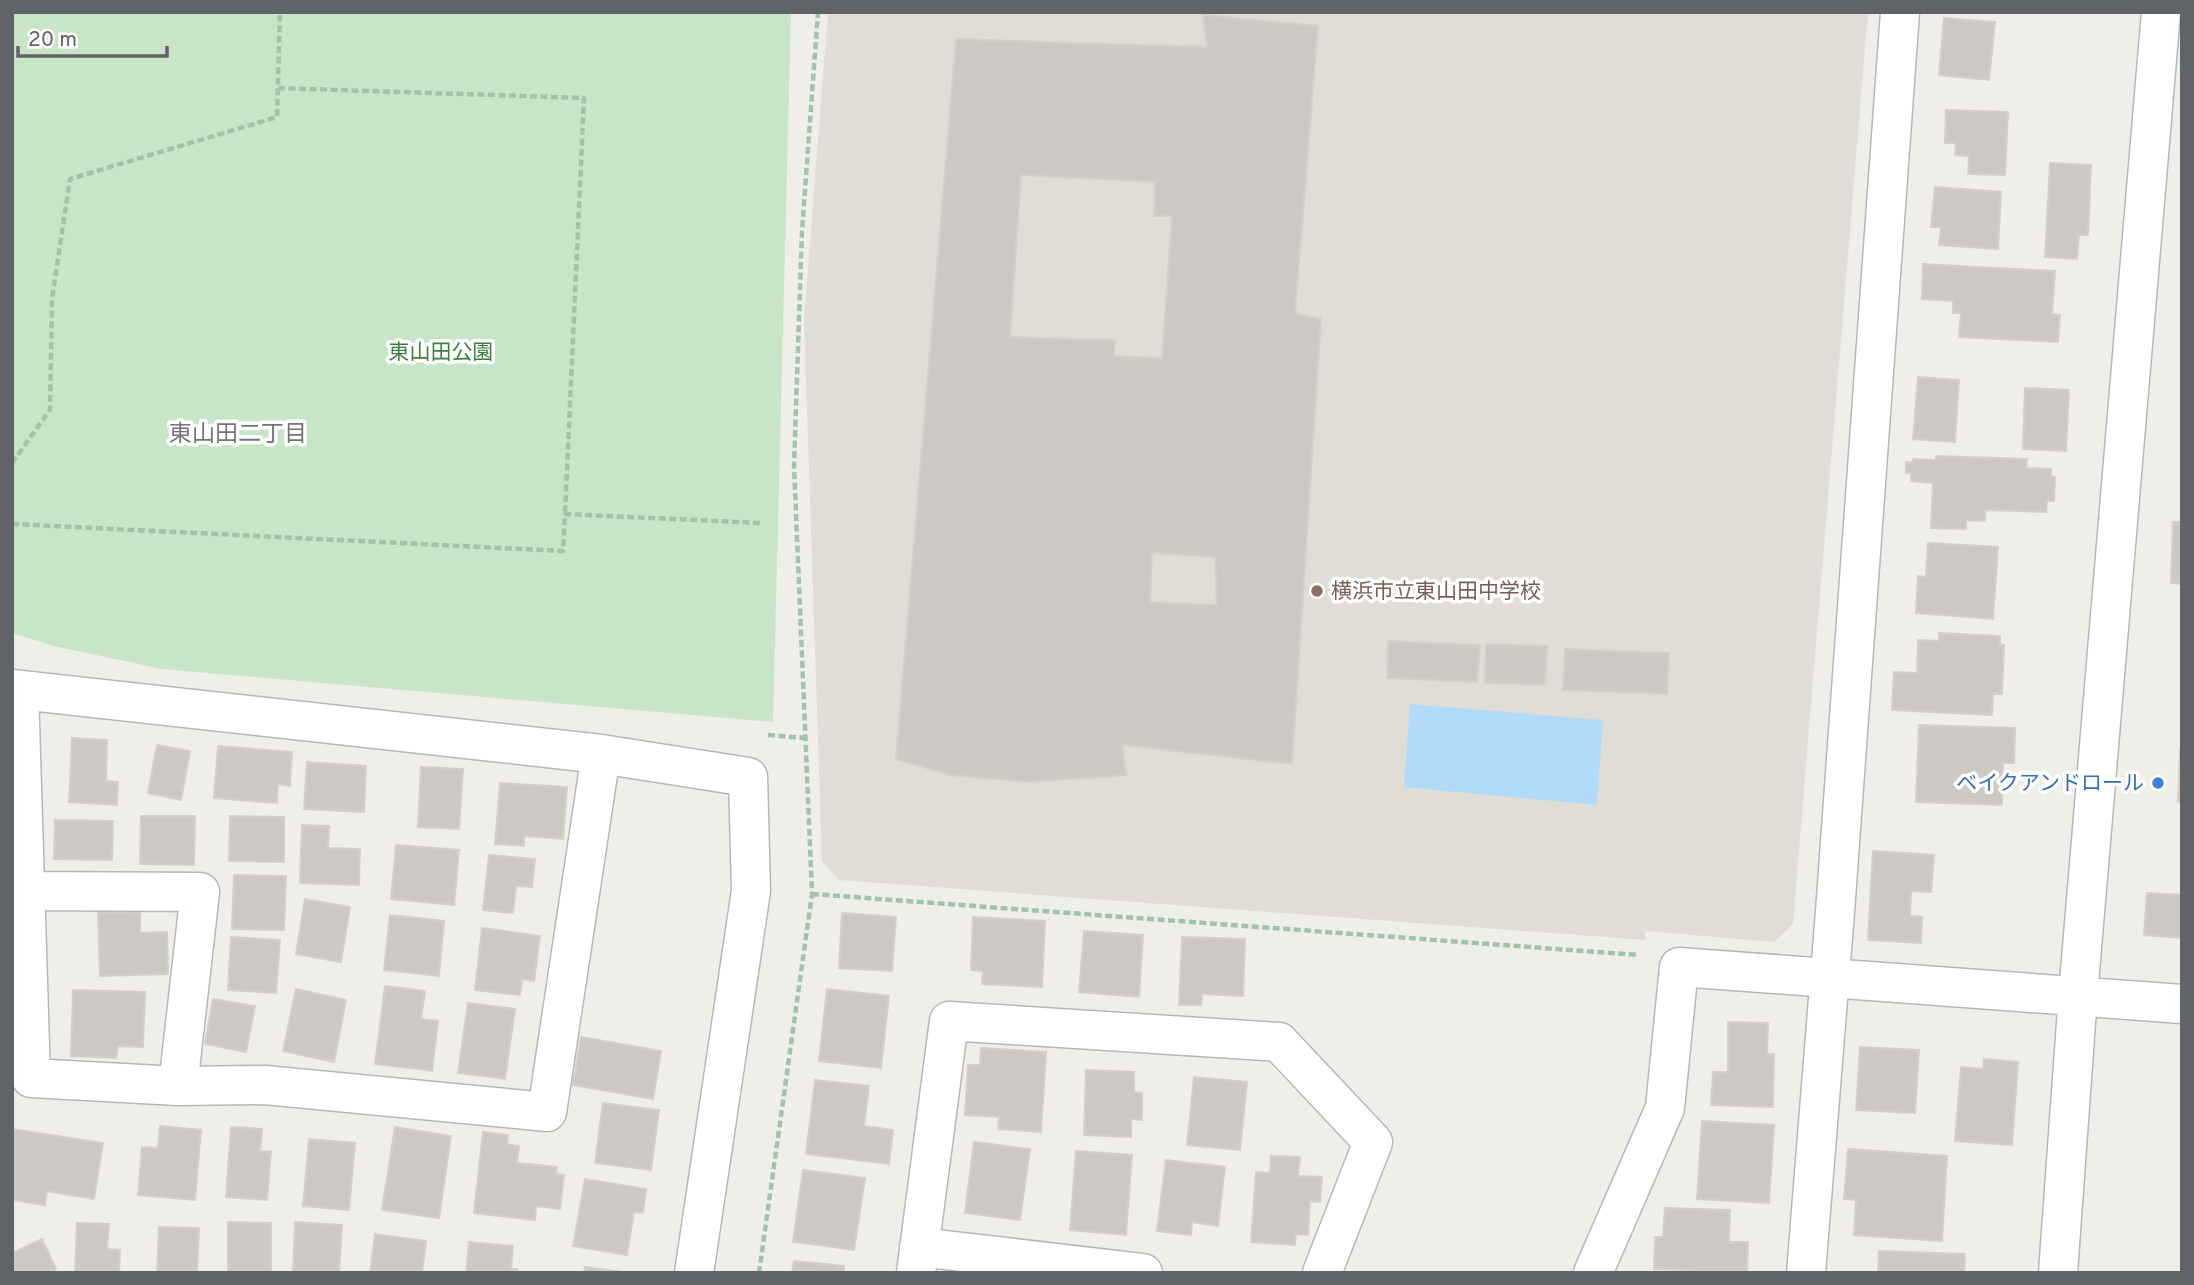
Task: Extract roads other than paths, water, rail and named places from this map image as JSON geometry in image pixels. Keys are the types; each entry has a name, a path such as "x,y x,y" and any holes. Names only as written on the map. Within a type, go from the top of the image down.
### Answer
{"street":[{"path":"1806,1273 1900,12"},
{"path":"2059,1272 2078,995 2161,12"},
{"path":"601,754 547,1112 265,1085 178,1086 31,1078 27,891 15,689 601,754 748,777 751,891 694,1273"},
{"path":"27,891 200,892 178,1086"},
{"path":"1593,1273 1665,1108 1679,967 2182,1004"},
{"path":"1143,1273 917,1260 949,1021 1279,1042 1373,1142 1322,1273"}],"water":[{"path":"1410,704 1603,720 1597,805 1404,787"}],"place":[{"name":"横浜市立東山田中学校","path":"1317,591"},
{"name":"ベイクアンドロール","path":"2158,783"}],"district":[{"name":"東山田二丁目","path":"238,433"}],"park label":[{"name":"東山田公園","path":"441,352"}]}
